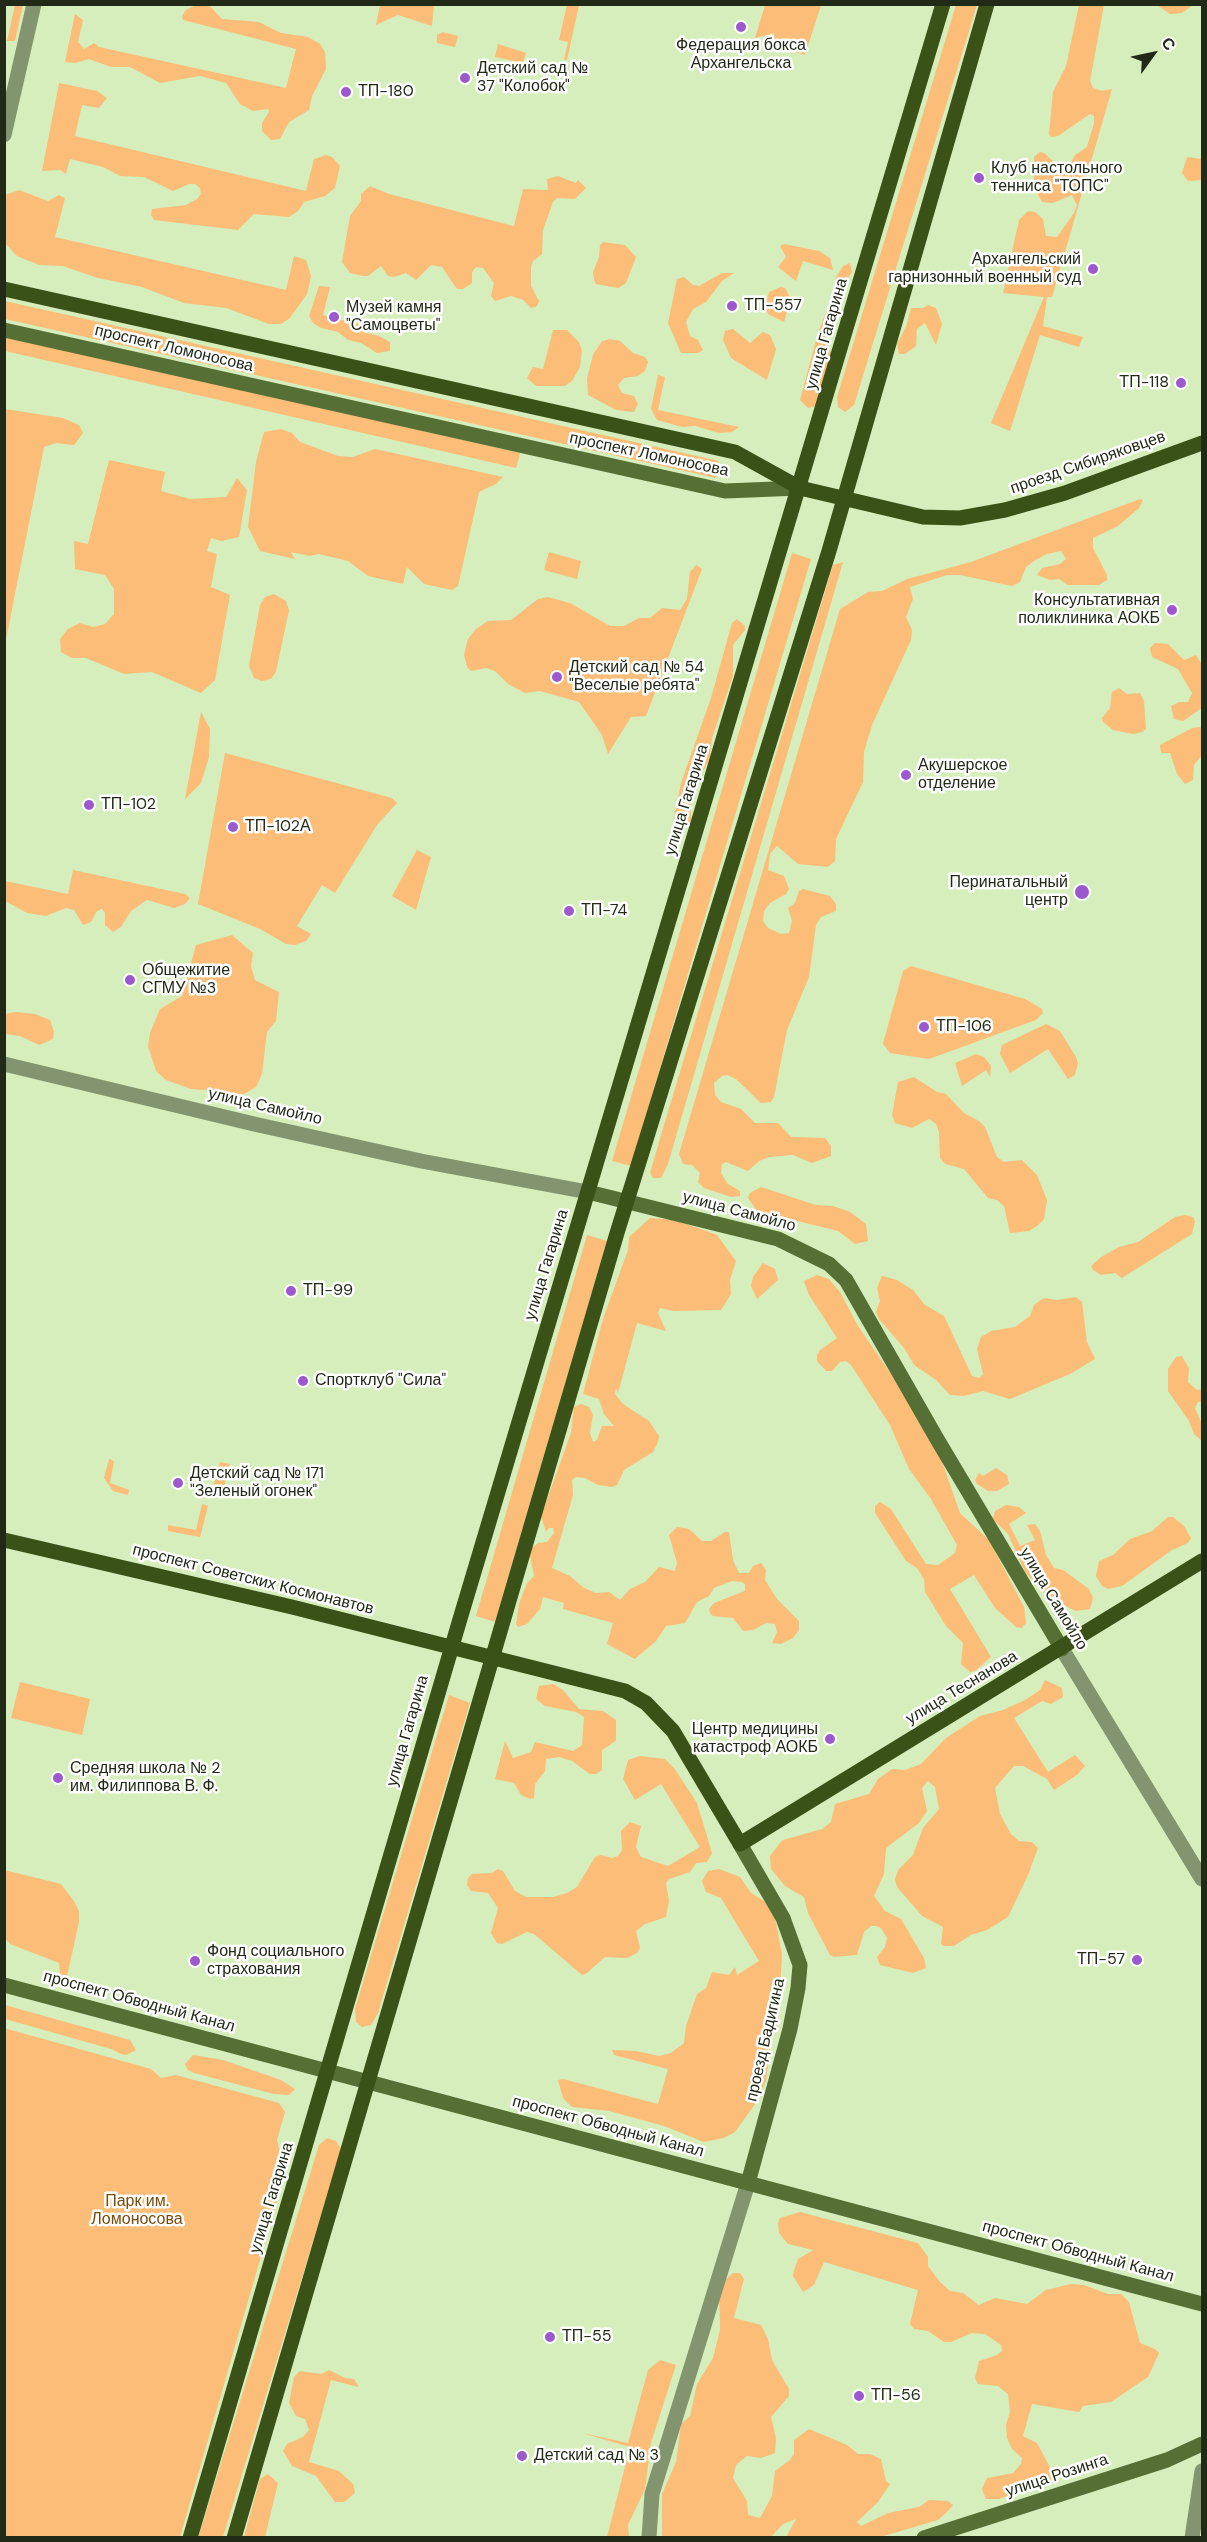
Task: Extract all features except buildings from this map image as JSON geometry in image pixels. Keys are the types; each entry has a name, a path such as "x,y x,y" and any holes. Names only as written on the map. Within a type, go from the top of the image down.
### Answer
{"main road":[{"name":"улица Гагарина","path":"190,2538 451,1648 943,4"},
{"path":"234,2538 366,2082 627,1202 843,500 987,4"},
{"name":"проспект Ломоносова","path":"4,289 735,452 800,488"},
{"name":"проспект Ломоносова","path":"4,330 725,491 800,488"},
{"name":"проезд Сибиряковцев","path":"800,488 843,500 923,517 978,516 1065,493 1203,442"},
{"name":"улица Самойло","path":"588,1192 778,1239 829,1264 846,1280 1062,1649"},
{"name":"проспект Советских Космонавтов","path":"4,1540 492,1657"},
{"name":"улица Теснанова","path":"740,1844 1203,1562"},
{"name":"проезд Бадигина","path":"492,1657 605,1684 646,1703 673,1731 783,1917 800,1965 798,1988 790,2029 748,2183"},
{"name":"проспект Обводный Канал","path":"4,1985 1203,2304"},
{"name":"улица Розинга","path":"924,2538 1167,2460 1202,2446"}],"street":[{"path":"4,135 34,4"},
{"name":"улица Самойло","path":"4,1064 421,1161 588,1192"},
{"name":"улица Самойло","path":"1062,1649 1203,1879"},
{"name":"проезд Бадигина","path":"649,2538 652,2494 748,2183"},
{"path":"1192,2538 1203,2471"}],"green space":[{"path":"15,5 23,5 15,41 7,41"},
{"path":"196,5 209,5 222,19 259,22 281,33 308,37 320,44 325,52 326,69 312,96 309,110 289,122 280,139 271,140 262,131 262,123 269,112 268,109 253,111 240,104 226,83 200,76 160,83 130,67 111,67 89,59 75,63 65,62 75,14 83,20 78,42 84,49 94,43 99,47 286,88 296,49 183,20 182,16 186,10"},
{"path":"380,5 434,5 432,26 398,15 376,25"},
{"path":"567,5 579,5 567,60 564,60 568,42 559,40"},
{"path":"765,5 821,5 805,55 771,45 774,33 755,38"},
{"path":"956,5 977,5 854,405 845,412 838,407 837,397"},
{"path":"1079,5 1104,5 1090,81 1093,88 1102,91 1112,89 1052,297 1047,297 1043,326 1083,337 1079,347 1040,335 1010,431 991,423 1044,297 1003,293 1019,220 1028,211 1035,212 1043,219 1046,236 1057,237 1077,205 1072,195 1053,203 1042,202 1034,188 1034,157 1040,152 1044,153 1055,163 1069,166 1075,155 1087,147 1094,123 1094,116 1090,114 1058,136 1051,137 1049,134 1053,92 1066,66"},
{"path":"1157,5 1193,5 1182,13 1170,14"},
{"path":"443,32 458,36 455,47 437,43 437,35"},
{"path":"498,44 526,53 523,63 495,57"},
{"path":"59,83 97,91 107,98 99,108 82,105 75,136 306,191 314,159 326,155 332,157 340,166 335,188 325,196 304,202 298,211 289,217 254,214 238,230 154,220 151,215 152,209 186,205 197,199 201,194 200,188 195,184 189,184 173,191 144,177 120,176 103,167 70,159 66,174 60,170 42,171"},
{"path":"1187,157 1202,159 1202,180 1188,181 1182,173"},
{"path":"558,176 576,183 578,180 586,188 575,199 557,198 553,202 543,230 542,254 533,261 531,267 531,286 539,301 537,306 531,308 523,300 511,296 495,301 491,296 494,283 483,268 476,267 472,272 472,283 463,289 457,289 442,267 431,265 416,280 406,273 394,277 388,276 381,266 368,276 350,273 342,262 350,216 361,201 361,194 370,186 389,194 514,226 523,189 548,190 547,179"},
{"path":"19,190 48,201 59,195 65,198 55,237 286,290 294,256 306,260 311,276 307,294 290,318 281,324 269,324 226,308 184,303 142,287 98,278 63,266 39,265 17,256 5,243 5,195"},
{"path":"603,242 625,245 636,257 626,283 618,288 596,284 594,280 593,272 599,257 600,245"},
{"path":"784,244 819,251 830,258 833,270 803,261 796,281 778,267 786,257 780,246"},
{"path":"850,263 852,272 842,287 835,319 826,335 826,344 833,355 816,406 808,408 800,400 818,333 834,292 836,277 843,266"},
{"path":"722,273 734,273 722,281 706,302 693,309 686,322 690,336 698,340 703,350 698,353 681,353 668,323 677,279 684,277 693,285 699,286"},
{"path":"319,286 330,287 323,315 365,326 363,332 379,336 390,342 390,351 377,353 361,343 348,340 338,332 321,328 313,323 309,316"},
{"path":"781,287 785,288 791,299 784,322 768,314 765,307 769,292"},
{"path":"5,301 719,461 716,478 5,319"},
{"path":"928,305 936,308 942,324 936,345 925,323 917,329 916,346 905,354 899,354 897,344 906,327 911,308 923,308"},
{"path":"733,329 750,343 763,332 770,335 776,349 767,380 731,358 723,340 725,331"},
{"path":"553,330 567,330 579,342 582,350 580,367 572,381 565,386 536,386 527,378 533,367 543,369"},
{"path":"5,335 520,453 516,468 5,351"},
{"path":"610,339 620,341 633,353 645,357 648,362 645,371 638,376 624,378 618,385 622,393 634,396 638,404 634,412 616,410 588,395 587,378 593,355 602,341"},
{"path":"658,375 665,377 658,410 739,427 732,432 719,433 695,426 682,427 657,420 651,409"},
{"path":"5,409 63,418 79,425 83,433 74,445 56,443 44,447 5,645"},
{"path":"281,429 292,433 300,442 338,456 353,457 375,449 503,477 496,484 479,492 458,586 452,590 424,584 407,567 403,584 368,576 348,561 319,554 309,556 291,552 295,559 260,551 248,527 256,462 264,432"},
{"path":"109,460 165,472 161,491 190,499 226,497 237,478 247,490 239,537 221,541 211,538 207,551 217,554 211,587 230,595 215,680 201,693 152,672 124,674 86,658 72,658 61,652 60,639 68,629 80,623 93,627 105,624 114,614 114,589 105,575 75,569 74,541 88,544"},
{"path":"1140,499 1143,500 1139,508 1118,526 1093,538 1093,548 1107,575 1107,580 1099,585 1068,585 1059,579 1050,580 1037,575 1042,568 1060,564 1066,559 1061,551 1047,554 1034,561 1026,567 1020,582 1012,586 960,575 947,575 910,587 913,599 906,617 912,630 911,640 872,725 864,752 863,782 836,839 835,861 828,867 798,864 777,846 770,854 768,870 784,876 789,889 786,894 770,903 764,911 763,921 768,928 781,934 789,933 792,921 788,908 795,903 799,891 803,889 830,896 836,904 836,911 821,917 816,925 809,977 787,1030 774,1097 771,1102 761,1103 736,1079 727,1075 714,1083 715,1095 721,1102 741,1109 755,1123 778,1123 791,1137 825,1138 831,1146 831,1156 812,1163 793,1155 769,1157 759,1161 748,1171 726,1162 722,1164 721,1173 728,1184 740,1191 740,1196 731,1197 704,1188 698,1182 700,1173 692,1165 683,1164 679,1154 840,609 868,592 882,591 907,579 971,562"},
{"path":"549,552 581,561 577,579 544,570"},
{"path":"792,553 811,559 631,1166 612,1161"},
{"path":"843,562 668,1164 661,1178 653,1178 650,1173 664,1125 833,565"},
{"name":"Детский сад № 54 \"Веселые ребята\"","path":"696,565 702,569 646,716 631,717 608,754 602,735 579,702 540,691 525,693 508,684 495,671 486,668 471,671 467,667 464,655 468,639 476,629 488,621 511,620 538,599 548,597 570,603 610,626 624,626 639,618 650,618 662,608 680,610 687,599 690,572"},
{"path":"274,594 286,601 289,610 276,672 271,679 262,681 254,678 249,666 260,605 265,597"},
{"path":"737,619 745,626 745,630 733,645 733,676 712,738 710,758 691,795 691,821 683,827 674,818 681,783 711,698 732,623"},
{"path":"1155,643 1168,644 1184,660 1196,655 1202,665 1202,708 1183,721 1174,719 1171,706 1179,702 1188,702 1192,693 1178,669 1152,657 1150,648"},
{"path":"1119,688 1127,694 1140,693 1144,701 1146,729 1142,732 1133,734 1113,730 1103,722 1102,718 1110,708 1112,692"},
{"path":"201,712 210,729 209,757 201,783 185,799"},
{"path":"1192,728 1202,729 1202,755 1194,765 1193,780 1185,784 1177,774 1170,753 1161,753 1160,745"},
{"path":"225,753 392,798 397,803 377,825 335,893 322,885 297,926 311,934 306,941 295,945 286,944 260,929 198,904"},
{"path":"417,850 431,857 416,910 392,896"},
{"path":"73,870 185,894 190,898 185,904 174,908 147,900 131,911 121,927 113,932 105,925 105,913 102,909 97,911 91,922 83,925 74,910 66,908 46,916 27,913 5,901 5,881 68,894"},
{"path":"232,935 253,953 251,966 255,980 279,992 276,1021 267,1032 262,1074 256,1087 244,1094 231,1096 218,1091 191,1089 166,1080 156,1071 148,1046 150,1033 160,1009 182,996 196,945"},
{"path":"911,966 1025,999 1042,1009 1043,1013 1036,1020 929,1059 890,1053 883,1044 903,971"},
{"path":"15,1012 35,1014 50,1020 54,1032 53,1039 39,1045 20,1036 5,1034 5,1014"},
{"path":"1046,1024 1060,1031 1076,1057 1078,1063 1075,1075 1068,1079 1048,1049 1010,1073 1000,1054 1002,1045"},
{"path":"976,1054 984,1057 991,1066 990,1077 986,1070 962,1086 955,1063"},
{"path":"914,1077 937,1092 946,1094 964,1113 979,1121 985,1127 997,1157 1004,1162 1022,1160 1037,1175 1047,1200 1044,1219 1037,1226 1029,1231 1010,1233 1004,1206 997,1200 988,1198 964,1169 945,1164 940,1158 939,1132 936,1124 929,1119 912,1128 895,1123 892,1115 898,1082"},
{"path":"761,1187 816,1205 833,1206 850,1212 866,1224 868,1241 855,1244 838,1231 757,1211 748,1198 750,1193"},
{"path":"1185,1215 1193,1217 1195,1221 1192,1234 1122,1278 1115,1273 1101,1275 1093,1270 1091,1266 1101,1257 1119,1247 1138,1242 1175,1217"},
{"path":"650,1218 675,1220 717,1235 736,1261 730,1280 731,1294 721,1310 674,1311 660,1308 658,1313 666,1331 637,1323 618,1393 616,1388 615,1394 623,1404 649,1421 659,1436 658,1442 653,1452 624,1470 617,1485 612,1487 598,1485 585,1478 576,1477 572,1480 573,1495 552,1568 570,1576 584,1588 596,1593 609,1592 620,1600 630,1589 645,1582 659,1567 675,1571 677,1563 669,1535 677,1527 689,1529 702,1541 711,1541 729,1532 733,1560 739,1573 749,1573 753,1566 761,1563 766,1570 765,1580 777,1599 799,1621 799,1630 793,1638 781,1644 772,1643 777,1632 775,1624 766,1623 753,1630 743,1631 733,1618 713,1616 710,1613 709,1609 714,1603 745,1591 745,1584 732,1581 714,1588 709,1596 697,1602 685,1623 666,1626 656,1641 635,1659 607,1644 613,1623 563,1609 564,1603 543,1597 540,1609 527,1624 518,1627 516,1624 519,1604 527,1583 534,1576 530,1555 532,1548 538,1543 547,1542 554,1533 553,1528 549,1528 546,1532 541,1516 571,1433 574,1407 581,1404 589,1407 593,1415 590,1433 593,1442 597,1440 602,1426 614,1426 604,1414 599,1399 583,1394 603,1319 628,1250 629,1237"},
{"path":"587,1235 607,1241 495,1622 476,1616"},
{"path":"763,1263 775,1269 778,1280 757,1299 751,1286 753,1277"},
{"path":"817,1275 829,1279 840,1292 858,1326 900,1387 941,1459 960,1513 989,1540 1024,1607 1026,1623 1022,1628 1016,1627 995,1608 974,1575 950,1589 991,1657 975,1671 970,1672 961,1664 963,1643 946,1626 925,1592 924,1579 917,1568 906,1561 875,1513 875,1506 880,1502 891,1509 926,1564 938,1565 955,1553 957,1545 931,1499 909,1469 890,1425 851,1365 846,1361 840,1362 832,1371 826,1371 817,1361 820,1350 837,1338 809,1295 804,1281"},
{"path":"882,1276 897,1280 913,1290 925,1305 944,1316 972,1376 979,1378 983,1374 977,1349 981,1337 991,1331 1015,1327 1030,1316 1034,1305 1044,1298 1057,1300 1076,1297 1082,1302 1087,1342 1095,1359 1070,1374 1010,1399 983,1391 964,1396 950,1395 936,1380 914,1365 904,1348 879,1319 876,1312 880,1301 877,1288"},
{"path":"1182,1356 1189,1368 1188,1382 1197,1390 1202,1389 1202,1402 1198,1402 1195,1408 1202,1424 1202,1441 1194,1434 1189,1421 1168,1391 1168,1369 1176,1357"},
{"path":"109,1459 114,1461 110,1483 129,1490 128,1495 113,1491 104,1478"},
{"path":"220,1462 230,1464 223,1492 212,1490"},
{"path":"996,1468 1007,1475 1009,1484 997,1491 988,1491 977,1484 975,1480 979,1473 983,1476"},
{"path":"202,1504 208,1506 200,1537 168,1531 168,1525 196,1530"},
{"path":"1006,1505 1019,1507 1026,1513 1009,1524 1020,1546 1035,1540 1027,1525 1035,1524 1040,1531 1046,1555 1054,1568 1063,1570 1089,1589 1093,1598 1090,1609 1076,1611 1049,1598 1025,1572 1008,1534 993,1519 995,1511"},
{"path":"1168,1517 1173,1517 1184,1526 1191,1538 1188,1543 1172,1550 1122,1586 1108,1589 1102,1586 1096,1576 1099,1561 1113,1555 1130,1539 1152,1531"},
{"path":"1045,1680 1062,1688 1063,1697 1051,1704 1042,1701 1014,1718 1048,1772 1075,1755 1085,1766 1077,1775 1054,1790 1047,1779 1023,1766 1014,1766 995,1788 1000,1814 1011,1834 1019,1841 1032,1842 1038,1848 1008,1917 954,1946 944,1946 941,1944 943,1927 922,1916 897,1887 895,1879 898,1870 913,1855 923,1828 939,1809 935,1787 928,1781 922,1788 927,1811 919,1823 886,1848 884,1874 874,1896 885,1911 901,1919 924,1958 926,1968 913,1973 880,1965 877,1957 885,1947 887,1938 881,1928 876,1926 871,1926 864,1932 857,1955 834,1957 830,1955 808,1913 804,1897 785,1886 771,1869 770,1856 780,1843 783,1840 822,1829 831,1822 835,1804 869,1794 878,1779 892,1769 905,1770 921,1764 946,1738 980,1716 1003,1710 1025,1700 1040,1690"},
{"path":"20,1682 90,1699 82,1735 11,1718"},
{"path":"553,1684 563,1690 579,1709 603,1711 616,1720 616,1741 602,1750 602,1770 596,1774 590,1774 572,1761 559,1757 546,1759 545,1771 535,1784 534,1798 530,1799 521,1795 514,1783 495,1779 505,1741 513,1758 531,1752 535,1742 573,1751 582,1745 584,1717 576,1712 545,1706 536,1699 539,1686"},
{"path":"449,1695 470,1703 378,2013 371,2025 362,2027 356,2022 355,2009"},
{"path":"640,1756 665,1759 674,1768 697,1803 712,1853 707,1862 696,1863 690,1872 669,1879 666,1883 669,1901 666,1917 645,1924 636,1931 640,1948 637,1953 627,1958 605,1957 582,1975 534,1934 527,1932 502,1944 497,1943 491,1933 498,1908 488,1893 471,1891 467,1885 468,1878 472,1874 492,1873 498,1869 503,1871 515,1891 526,1897 553,1897 567,1893 577,1887 595,1857 618,1856 622,1850 621,1831 630,1822 641,1826 636,1847 641,1857 668,1866 700,1847 661,1784 635,1800 623,1779 628,1760"},
{"path":"719,1869 740,1877 751,1893 767,1903 775,1918 782,1954 778,2022 771,2041 766,2081 755,2104 735,2132 724,2138 704,2142 664,2126 609,2111 572,2107 563,2098 558,2080 563,2079 658,2104 668,2069 614,2055 612,2050 636,2051 659,2056 671,2053 684,2043 686,2026 697,1994 706,1988 712,1972 729,1975 735,1967 737,1975 759,1961 721,1898 706,1892 702,1881 708,1871"},
{"path":"4,1870 61,1884 74,1901 79,1911 79,1922 66,1981 60,1973 59,1963 10,1944 5,1938"},
{"path":"5,2005 130,2040 136,2050 126,2055 121,2054 111,2049 5,2019"},
{"name":"Парк им. Ломоносова","path":"4,2028 151,2069 161,2078 176,2075 279,2103 285,2112 277,2140 285,2173 180,2537 5,2537"},
{"path":"193,2055 223,2060 281,2080 295,2089 289,2095 274,2094 194,2073 188,2070 185,2064"},
{"path":"327,2138 336,2141 341,2149 223,2537 198,2538 319,2145"},
{"path":"800,2212 918,2243 928,2257 928,2266 940,2282 950,2291 963,2293 979,2305 995,2298 1027,2304 1046,2290 1071,2284 1084,2285 1108,2294 1121,2294 1129,2302 1140,2343 1159,2353 1148,2377 1111,2402 1083,2406 1079,2412 1032,2404 1023,2436 1037,2443 1053,2473 1052,2480 999,2499 986,2499 982,2489 987,2478 1013,2473 1021,2464 1022,2458 1012,2449 1007,2438 1006,2425 1010,2412 1008,2394 998,2386 978,2384 975,2378 979,2361 997,2355 1002,2351 1001,2345 985,2334 972,2333 951,2342 944,2342 928,2331 914,2329 910,2324 918,2290 824,2262 814,2285 803,2292 793,2276 794,2270 798,2259 813,2250 788,2244 779,2233 778,2223 780,2218"},
{"path":"733,2273 740,2273 744,2279 734,2318 761,2325 768,2339 772,2360 789,2389 789,2396 771,2417 776,2438 775,2453 761,2458 747,2456 736,2465 733,2478 747,2501 748,2515 760,2518 772,2496 775,2471 790,2460 794,2454 794,2440 809,2429 847,2445 858,2454 870,2454 881,2459 886,2481 890,2484 878,2502 857,2522 861,2526 888,2513 919,2507 929,2500 948,2501 953,2505 938,2520 880,2537 786,2537 796,2519 783,2524 771,2537 662,2537 662,2494 676,2462 681,2424 690,2416 697,2384 713,2358 720,2330 719,2292 724,2281"},
{"path":"660,2360 676,2365 651,2443 645,2489 628,2525 629,2537 607,2537 630,2447 582,2433 628,2443 648,2370"},
{"path":"329,2370 345,2378 354,2379 359,2387 331,2380 309,2462 339,2471 353,2484 355,2493 344,2502 335,2502 316,2476 292,2466 283,2451 287,2444 303,2437 309,2430 305,2419 296,2416 289,2403 294,2377 300,2371 321,2374"},
{"path":"268,2474 278,2483 265,2537 244,2537 260,2479"}],"place":[{"name":"Федерация бокса Архангельска","path":"741,27"},
{"name":"Детский сад № 37 \"Колобок\"","path":"465,78"},
{"name":"ТП-180","path":"346,92"},
{"name":"Клуб настольного тенниса \"ТОПС\"","path":"979,178"},
{"name":"Архангельский гарнизонный военный суд","path":"1093,269"},
{"name":"ТП-557","path":"732,306"},
{"name":"Музей камня \"Самоцветы\"","path":"334,317"},
{"name":"ТП-118","path":"1181,383"},
{"name":"Консультативная поликлиника АОКБ","path":"1172,610"},
{"name":"Детский сад № 54 \"Веселые ребята\"","path":"557,677"},
{"name":"Акушерское отделение","path":"906,775"},
{"name":"ТП-102","path":"89,805"},
{"name":"ТП-102А","path":"233,827"},
{"name":"Перинатальный центр","path":"1082,892"},
{"name":"ТП-74","path":"569,911"},
{"name":"Общежитие СГМУ №3","path":"130,980"},
{"name":"ТП-106","path":"924,1027"},
{"name":"ТП-99","path":"291,1291"},
{"name":"Спортклуб \"Сила\"","path":"303,1381"},
{"name":"Детский сад № 171 \"Зеленый огонек\"","path":"178,1483"},
{"name":"Центр медицины катастроф АОКБ","path":"830,1739"},
{"name":"Средняя школа № 2 им. Филиппова В. Ф.","path":"58,1778"},
{"name":"ТП-57","path":"1137,1960"},
{"name":"Фонд социального страхования","path":"195,1961"},
{"name":"ТП-55","path":"550,2337"},
{"name":"ТП-56","path":"859,2396"},
{"name":"Детский сад № 3","path":"522,2456"}]}
